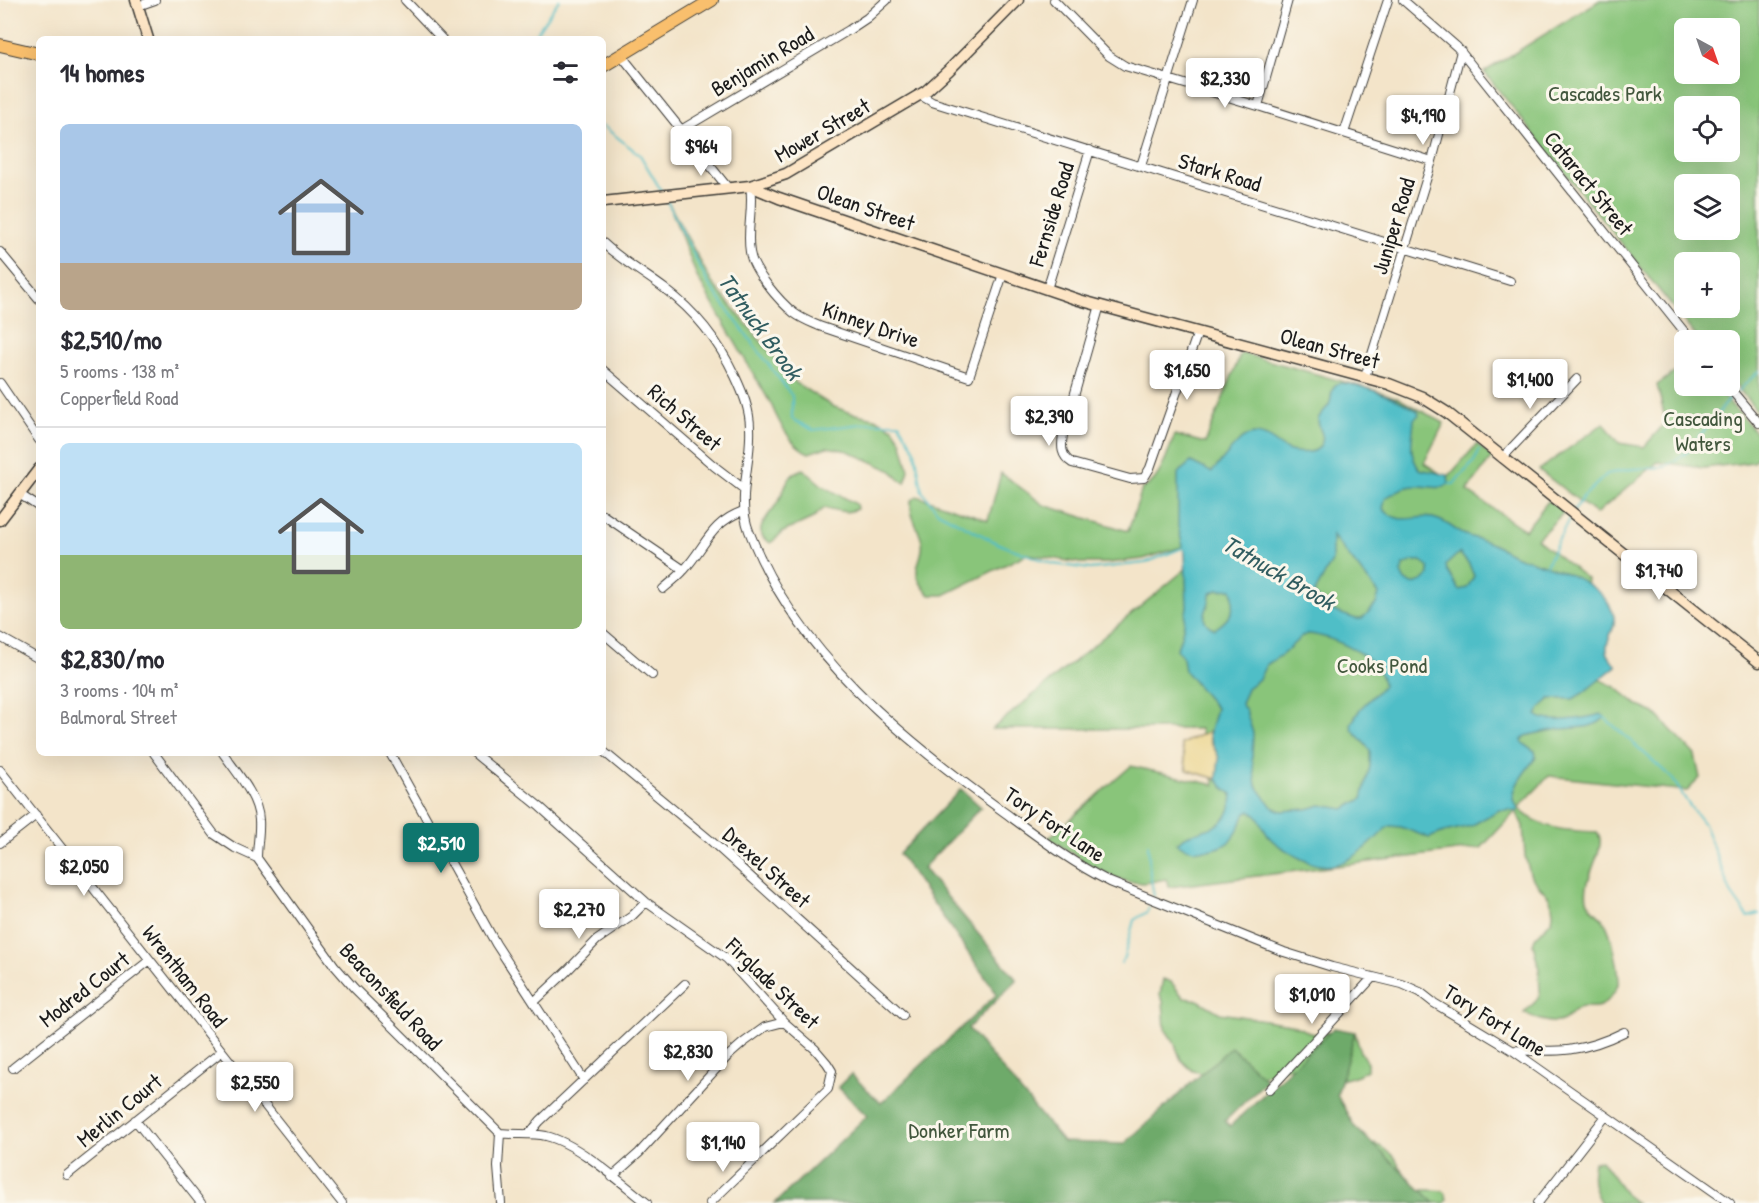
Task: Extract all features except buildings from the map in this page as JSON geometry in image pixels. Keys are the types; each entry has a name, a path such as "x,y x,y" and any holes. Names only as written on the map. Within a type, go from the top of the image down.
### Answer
{"main road":[{"path":"606,64 711,0"},
{"path":"0,45 36,53"}],"street":[{"path":"147,36 137,3 155,0"},
{"path":"405,0 439,36"},
{"name":"Benjamin Road","path":"681,129 849,30 887,0"},
{"name":"Mower Street","path":"606,202 750,186 786,174 920,95 949,70 1017,0"},
{"path":"1054,0 1116,62 1432,161"},
{"path":"1141,166 1193,0"},
{"path":"1257,105 1288,0"},
{"path":"1344,133 1388,0"},
{"name":"Cataract Street","path":"1403,0 1461,51 1684,330"},
{"name":"Juniper Road","path":"1365,377 1432,161 1461,51"},
{"path":"621,55 729,188"},
{"name":"Stark Road","path":"920,95 932,102 1510,281"},
{"name":"Fernside Road","path":"1047,289 1090,150"},
{"name":"Olean Street","path":"750,186 1047,289 1365,377 1400,388 1430,401 1759,662"},
{"name":"Kinney Drive","path":"750,186 752,200 749,248 750,256 758,270 793,312 810,322 841,333 969,377 1003,274"},
{"name":"Tory Fort Lane","path":"606,246 677,298 707,328 720,348 748,408 751,441 743,511 748,529 774,582 802,626 827,660 865,699 941,765 1071,860 1110,882 1284,952 1332,967 1402,984 1420,992 1434,1003 1512,1050 1730,1203"},
{"path":"0,252 36,295"},
{"path":"1100,305 1063,435 1062,449 1065,458 1072,463 1130,479 1141,479 1149,471 1198,332"},
{"name":"Rich Street","path":"606,373 744,489"},
{"path":"1502,458 1577,379"},
{"path":"0,383 36,436"},
{"path":"1736,396 1759,423"},
{"path":"0,520 36,473"},
{"path":"19,494 36,505"},
{"path":"663,589 684,570 719,523 728,516 743,511"},
{"path":"606,517 684,570"},
{"path":"606,636 652,675"},
{"path":"0,637 36,657"},
{"name":"Drexel Street","path":"606,753 710,840 903,1015"},
{"name":"Beaconsfield Road","path":"156,756 214,834 256,858 340,973 500,1133"},
{"path":"225,756 249,792 256,807 259,819 256,858"},
{"path":"392,756 496,944 585,1080"},
{"name":"Firglade Street","path":"478,756 540,807 646,902 727,959 784,1022 815,1049 832,1071 828,1089 710,1203"},
{"name":"Wrentham Road","path":"0,770 342,1203"},
{"path":"0,843 36,815"},
{"path":"534,1002 597,940 632,916 646,902"},
{"name":"Modred Court","path":"13,1068 150,960"},
{"path":"1269,1090 1373,977"},
{"path":"529,1134 685,984"},
{"path":"612,1176 639,1153 727,1057 765,1027 784,1022"},
{"path":"1512,1050 1574,1051 1603,1042 1624,1032"},
{"name":"Merlin Court","path":"67,1175 222,1052"},
{"path":"1538,1203 1606,1116"},
{"path":"135,1120 201,1203"},
{"path":"501,1203 498,1167 500,1133 545,1136 572,1147 647,1203"}],"green space":[{"name":"Cascades Park","path":"1600,0 1759,0 1759,414 1740,390 1740,330 1691,330 1681,318 1740,318 1740,252 1674,252 1674,309 1484,72"},
{"path":"669,204 712,283 797,384 832,406 875,418 893,428 901,440 909,470 905,483 892,471 848,451 827,447 809,453 796,445 781,425 697,277"},
{"name":"Cooks Pond","path":"1241,353 1398,398 1444,423 1424,463 1447,478 1477,444 1492,457 1467,491 1525,530 1549,500 1564,512 1537,539 1587,579 1580,624 1595,677 1615,687 1639,706 1655,713 1695,755 1700,778 1687,791 1549,776 1518,808 1545,825 1565,830 1597,832 1600,838 1598,854 1586,891 1587,899 1610,933 1619,980 1611,996 1600,1006 1578,1008 1560,1022 1549,1022 1524,1013 1540,994 1539,969 1533,944 1535,938 1552,920 1553,914 1549,897 1531,877 1525,856 1523,826 1516,811 1481,848 1169,887 1166,879 1145,883 1116,878 1091,866 1049,838 1131,766 1215,785 1200,729 992,729 1188,567 1186,554 1182,547 1143,559 1080,563 1027,554 944,595 930,595 921,584 917,573 922,546 921,537 911,512 911,501 917,496 988,520 1001,473 1044,505 1128,531 1142,489 1149,485 1159,473 1175,435 1205,443"},
{"name":"Cascading Waters","path":"1674,373 1674,396 1724,396 1759,436 1759,456 1753,462 1704,468 1658,462 1596,514 1539,470 1604,423 1619,443 1644,447 1666,422 1657,385"},
{"path":"803,469 823,486 856,504 857,509 844,512 824,508 813,518 783,532 771,543 761,535 762,525 776,505 789,479"},
{"name":"Donker Farm","path":"961,789 981,807 923,868 1017,980 968,1028 1063,1142 1124,1144 1231,1047 1267,1080 1225,1121 1230,1126 1334,1028 1355,1032 1337,1095 1354,1126 1435,1203 775,1203 867,1116 838,1087 851,1074 881,1103 997,994 899,854"},
{"path":"1163,979 1171,982 1184,998 1198,1000 1220,1013 1290,1024 1314,1034 1355,1032 1360,1052 1367,1062 1367,1070 1329,1084 1292,1066 1264,1075 1206,1074 1193,1071 1181,1060 1174,1042 1165,1029 1163,1001 1160,995"},
{"path":"1375,1143 1393,1155 1414,1189 1445,1192 1447,1199 1445,1203 1397,1203 1372,1153"},
{"path":"1601,1160 1627,1196 1636,1203 1601,1203 1594,1188 1593,1178 1594,1162"}],"sand":[{"path":"1209,731 1210,740 1219,758 1217,779 1187,770 1181,744"}],"water":[{"path":"1343,383 1373,390 1418,411 1419,415 1414,419 1412,445 1415,462 1419,469 1448,475 1449,484 1445,486 1412,486 1392,494 1385,499 1383,509 1390,515 1404,519 1424,517 1442,521 1463,534 1579,579 1591,586 1608,603 1614,618 1614,625 1607,651 1616,666 1573,699 1550,699 1536,715 1549,720 1578,719 1601,714 1605,717 1590,726 1543,732 1526,736 1522,740 1535,751 1536,757 1515,789 1515,802 1519,809 1516,812 1499,810 1471,826 1429,838 1401,827 1390,826 1353,857 1327,866 1310,863 1278,845 1269,837 1257,817 1250,811 1244,816 1237,833 1224,846 1205,850 1187,848 1177,843 1185,837 1219,824 1226,817 1230,808 1232,794 1217,779 1219,758 1209,735 1216,708 1185,671 1183,658 1177,649 1187,607 1185,554 1178,527 1178,473 1191,462 1211,472 1237,443 1249,435 1256,434 1269,438 1284,449 1291,451 1312,452 1316,450 1323,439 1318,420 1329,405 1336,384","holes":["1332,535 1379,594 1376,604 1362,619 1325,608 1314,594 1332,561","1459,553 1469,564 1474,576 1467,588 1459,590 1446,565","1413,561 1422,561 1429,568 1429,575 1413,584 1405,581 1401,573 1404,565","1232,589 1233,608 1229,617 1215,629 1209,626 1204,618 1210,594 1217,590","1308,634 1318,636 1342,644 1366,657 1381,676 1383,686 1360,709 1351,724 1352,729 1370,750 1370,766 1362,799 1344,809 1321,805 1307,809 1281,811 1272,807 1256,785 1252,758 1253,733 1246,711 1241,704 1247,688 1259,679 1266,665 1283,654 1302,636"]}],"waterway":[{"name":"Tatnuck Brook","path":"534,36 559,0"},
{"name":"Tatnuck Brook","path":"606,128 640,155 662,192"},
{"name":"Tatnuck Brook","path":"666,199 708,283 792,396 792,419 813,430 869,423 899,423 915,450 922,491 938,512 999,544 1053,564 1090,569 1145,563 1185,547"},
{"path":"1740,389 1759,371"},
{"path":"1574,511 1582,498 1607,474 1632,469 1665,467 1685,454 1732,396"},
{"path":"1449,484 1454,484 1471,466 1479,450"},
{"path":"1546,565 1571,515"},
{"name":"Tatnuck Brook","path":"1604,717 1672,778 1704,824 1731,893 1748,917 1759,914"},
{"path":"1148,844 1154,896"},
{"path":"1121,963 1134,920 1147,912 1149,907"}]}
